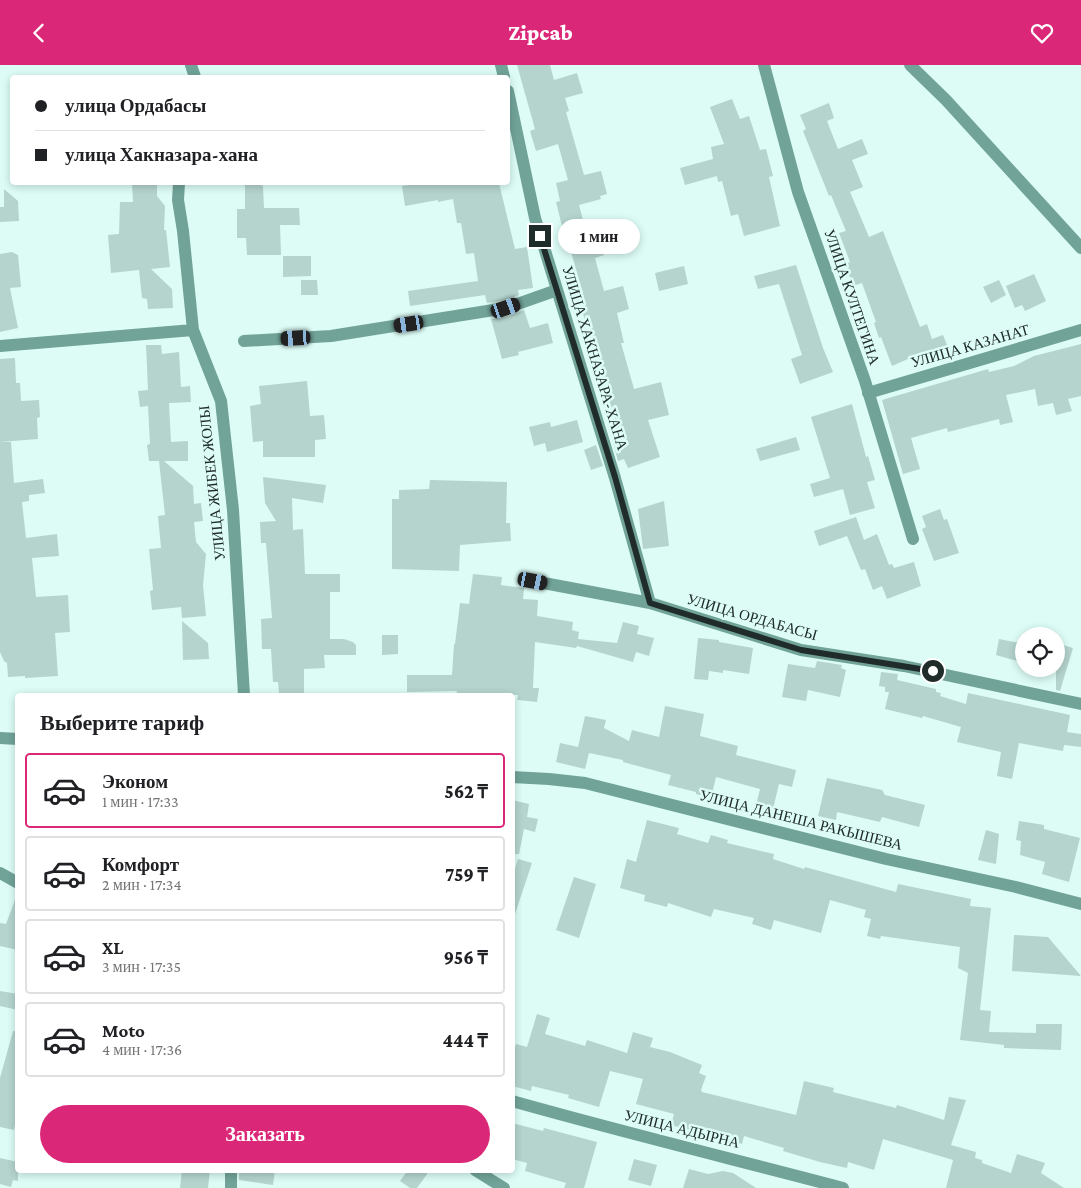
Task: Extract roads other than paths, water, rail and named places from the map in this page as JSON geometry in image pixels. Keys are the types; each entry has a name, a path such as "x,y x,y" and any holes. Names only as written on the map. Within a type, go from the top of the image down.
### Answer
{"street":[{"name":"УЛИЦА КУЛТЕГИНА","path":"764,65 798,192 868,393 913,539"},
{"path":"910,65 946,100 1081,248"},
{"name":"УЛИЦА ХАКНАЗАРА-ХАНА","path":"510,100 535,218 615,477 650,603"},
{"name":"УЛИЦА ЖИБЕК ЖОЛЫ","path":"179,185 178,200 194,330 221,401 233,510 244,693"},
{"path":"244,341 331,336 506,308 557,290"},
{"path":"0,345 194,330"},
{"name":"УЛИЦА КАЗАНАТ","path":"868,393 1081,330"},
{"name":"УЛИЦА ОРДАБАСЫ","path":"533,581 650,603 801,650 913,667 1081,703"},
{"path":"0,738 15,739"},
{"name":"УЛИЦА ДАНЕША РАКЫШЕВА","path":"515,777 585,783 886,859 1016,887 1081,904"},
{"path":"0,873 15,881"},
{"name":"УЛИЦА АДЫРНА","path":"515,1102 626,1133 689,1147 843,1188"},
{"path":"231,1173 231,1188"},
{"path":"480,1173 504,1188"}]}
